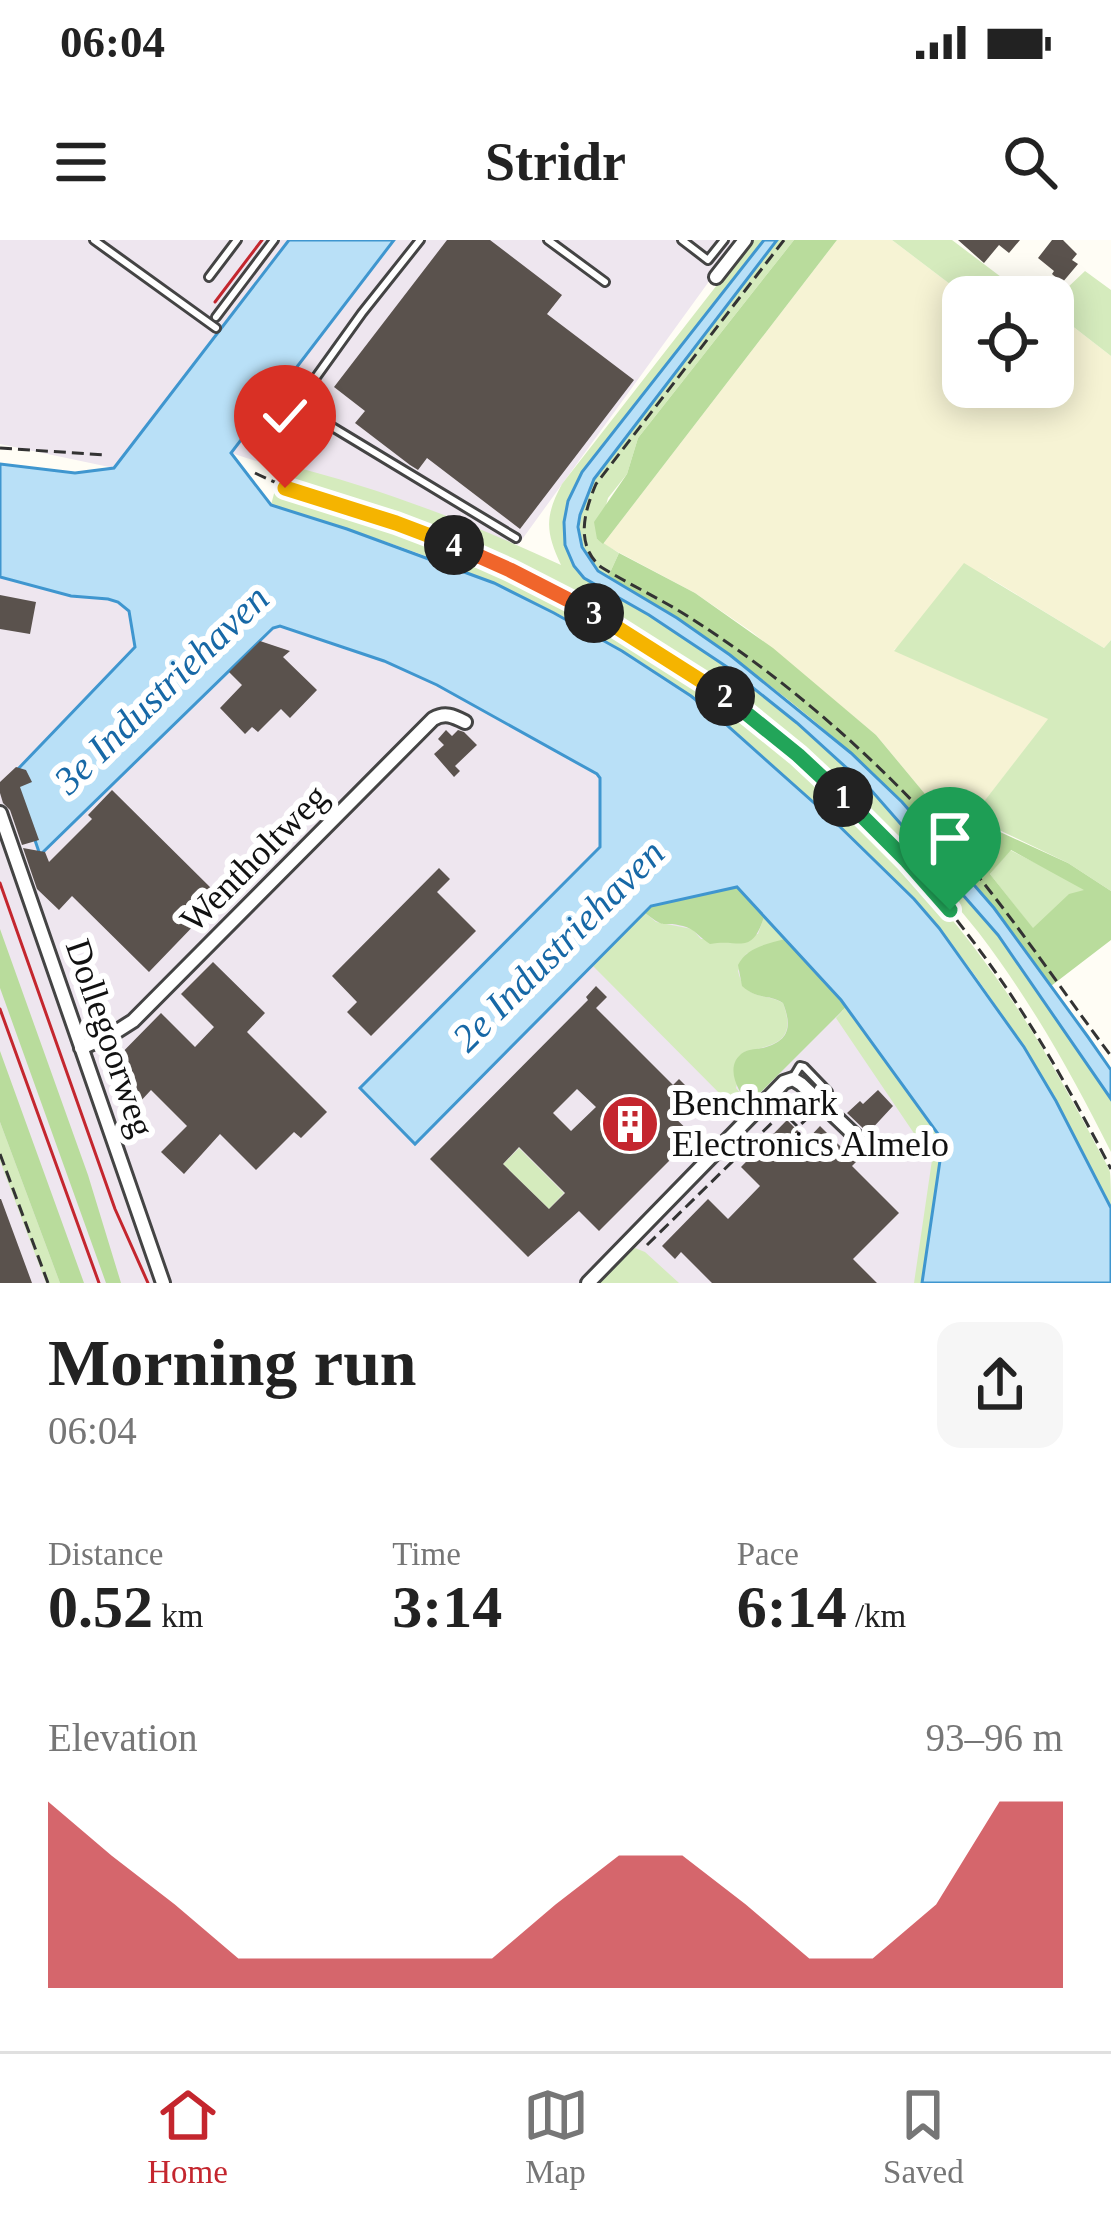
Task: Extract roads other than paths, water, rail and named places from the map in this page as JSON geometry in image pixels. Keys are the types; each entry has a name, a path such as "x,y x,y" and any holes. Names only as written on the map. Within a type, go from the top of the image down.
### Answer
{"street":[{"path":"716,277 745,240"},
{"name":"Wentholtweg","path":"81,1048 133,1022 433,719 453,716 465,722"},
{"name":"Dollegoorweg","path":"0,813 163,1283"},
{"path":"588,1283 784,1082 793,1079 825,1098 866,1146"}],"lane":[{"path":"94,240 216,328"},
{"path":"209,277 237,240"},
{"path":"216,317 274,240"},
{"path":"420,240 296,404 516,538"},
{"path":"548,240 604,282"},
{"path":"682,240 708,260 724,240"}],"water":[{"path":"289,240 394,240 231,453 271,505 494,583 622,651 691,696 831,818 939,928 1024,1047 1111,1208 1111,1283 922,1283 941,1138 841,1000 737,887 651,906 415,1144 360,1088 600,847 600,778 437,685 384,661 280,626 273,628 40,855 14,778 17,770 135,647 129,611 118,602 71,596 0,577 0,464 75,473 114,468"},
{"path":"764,240 777,240 594,479 580,515 582,547 598,571 730,655 851,753 902,802 994,908 1088,1037 1111,1070 1111,1099 998,935 871,790 727,667 584,578 565,545 568,501 582,472"}],"railway":[{"path":"215,302 262,240"},
{"path":"0,883 115,1209 148,1283"},
{"path":"0,1009 99,1283"}],"place":[{"name":"Benchmark Electronics Almelo","path":"630,1124"}],"water label":[{"name":"3e Industriehaven","path":"161,689"},
{"name":"2e Industriehaven","path":"558,945"}]}
